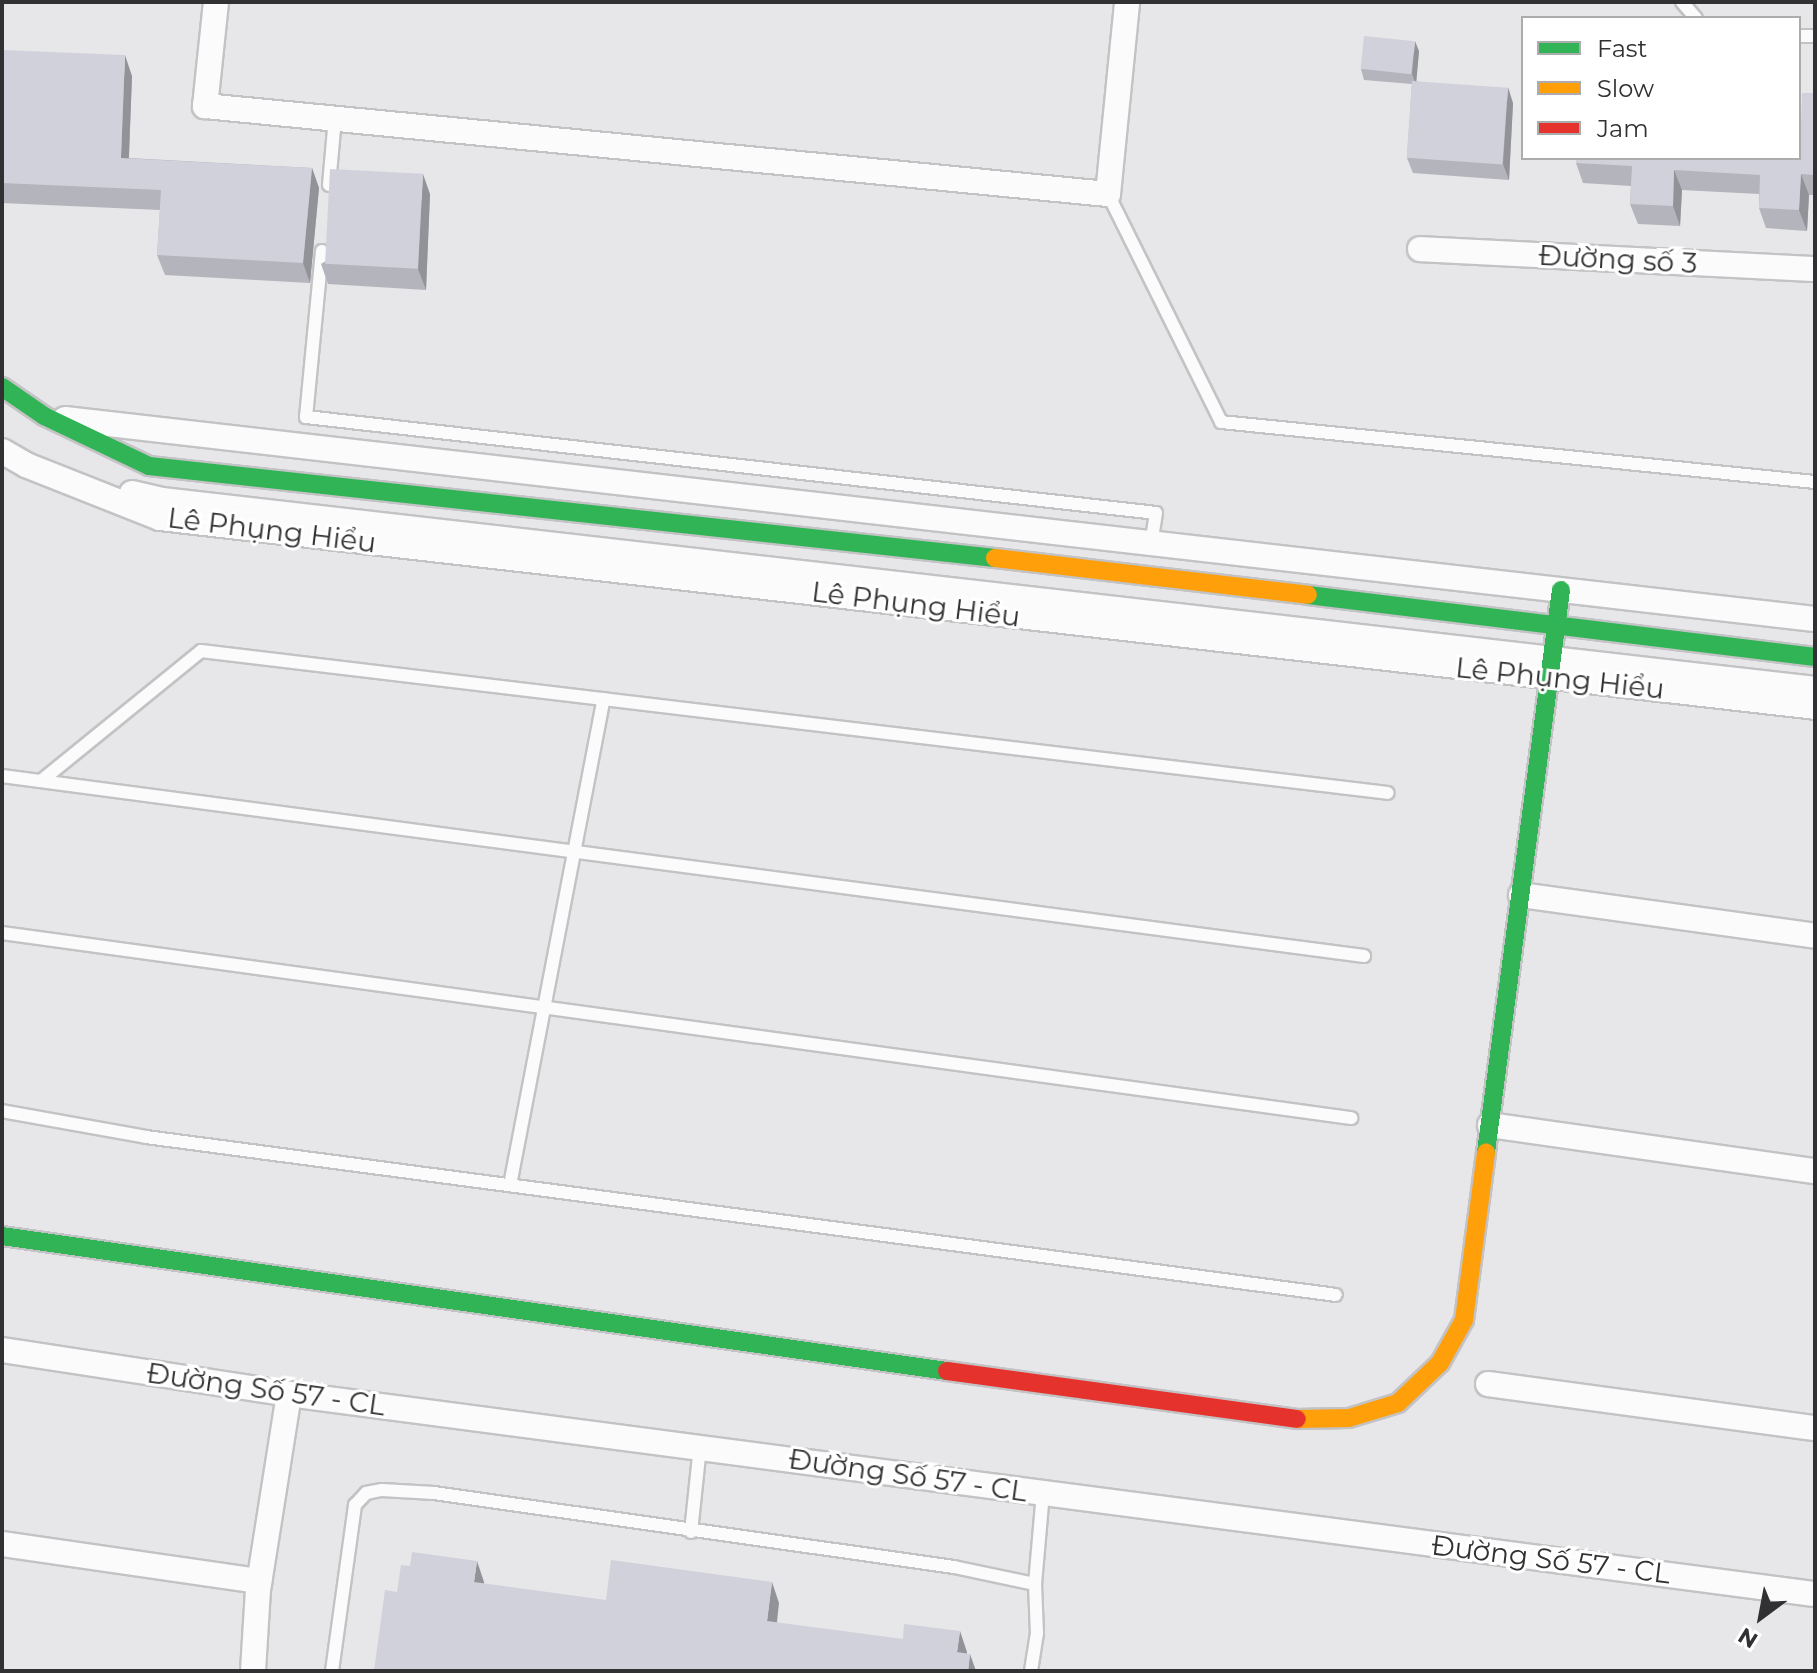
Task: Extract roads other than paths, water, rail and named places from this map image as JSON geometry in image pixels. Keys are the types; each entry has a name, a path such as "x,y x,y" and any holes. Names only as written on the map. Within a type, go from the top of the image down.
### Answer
{"street":[{"path":"216,2 205,106 1108,194 1127,2"},
{"name":"Đường số 3","path":"1420,249 1815,269"},
{"name":"Lê Phụng Hiểu","path":"2,387 44,416 149,466 1146,575 1815,657"},
{"name":"Lê Phụng Hiểu","path":"44,416 1815,619"},
{"name":"Lê Phụng Hiểu","path":"2,451 26,465 160,518 1139,621 1551,668 1815,707"},
{"path":"1139,621 1151,543"},
{"path":"2,1236 1279,1419 1349,1418 1398,1403 1440,1363 1464,1320 1561,590"},
{"name":"Lê Phụng Hiểu","path":"1551,668 1815,689"},
{"path":"1521,895 1815,936"},
{"path":"1490,1125 1815,1171"},
{"name":"Đường Số 57 - CL","path":"2,1350 289,1394 1815,1594"},
{"path":"1488,1384 1815,1428"},
{"path":"253,1671 259,1581 289,1394"},
{"path":"2,1544 259,1581"}],"lane":[{"path":"327,206 335,118"},
{"path":"1108,194 1221,422 1815,482"},
{"path":"324,236 306,417 1156,513 1151,543"},
{"path":"41,781 201,651 1388,793"},
{"path":"510,1185 571,850 604,699"},
{"path":"2,776 1364,956"},
{"path":"2,933 1351,1118"},
{"path":"2,1111 146,1137 1336,1295"},
{"path":"691,1532 700,1447"},
{"path":"332,1671 355,1505 366,1493 434,1493 691,1532 954,1567 1035,1584"},
{"path":"1031,1671 1043,1493"}]}
